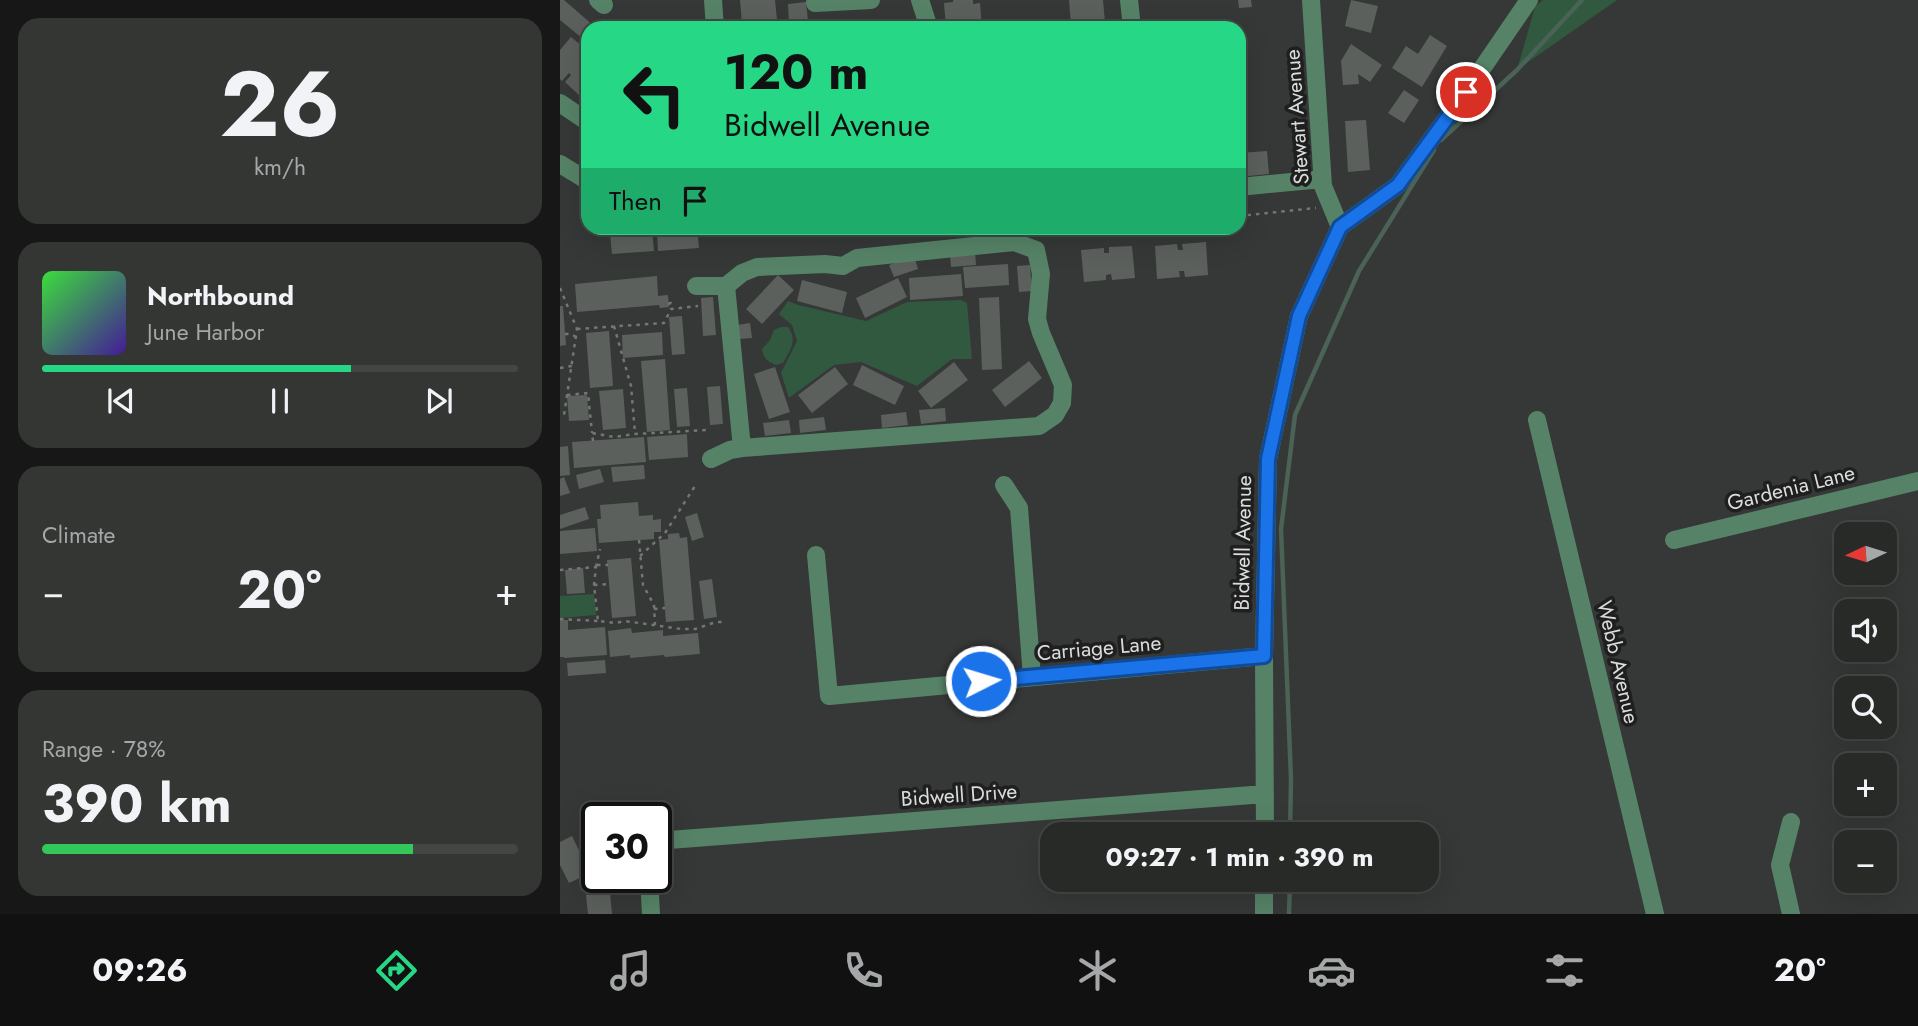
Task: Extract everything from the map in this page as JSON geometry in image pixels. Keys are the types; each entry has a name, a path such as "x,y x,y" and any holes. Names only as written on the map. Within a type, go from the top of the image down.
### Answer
{"street":[{"path":"713,0 714,21"},
{"path":"815,3 871,0"},
{"path":"920,0 927,21"},
{"path":"1129,0 1131,21"},
{"name":"Stewart Avenue","path":"1311,0 1322,179 1340,227"},
{"name":"Bidwell Avenue","path":"1265,822 1264,656 1268,459 1299,316 1340,227 1398,185 1530,0"},
{"path":"560,103 581,117"},
{"path":"560,164 581,177"},
{"path":"1246,186 1322,179"},
{"path":"696,286 726,286 742,273 757,267 825,264 843,266 858,258 1014,242 1036,250 1041,274 1037,319 1063,385 1062,403 1055,415 1039,426 742,448 730,450 711,459"},
{"path":"726,286 742,448"},
{"name":"Webb Avenue","path":"1537,420 1655,914"},
{"name":"Gardenia Lane","path":"1674,540 1918,481"},
{"path":"1004,485 1019,508 1032,677"},
{"name":"Carriage Lane","path":"816,555 829,696 1264,656"},
{"name":"Bidwell Drive","path":"672,840 1265,794"},
{"path":"1791,822 1780,865 1791,914"},
{"path":"1264,892 1264,914"},
{"path":"650,893 651,914"}],"path":[{"path":"1246,215 1318,208"},
{"path":"560,288 577,329 564,415"},
{"path":"577,329 664,323 671,309 671,303 668,304"},
{"path":"671,309 698,306"},
{"path":"564,314 571,314"},
{"path":"614,326 631,386 635,434"},
{"path":"565,334 576,337"},
{"path":"560,368 572,366"},
{"path":"562,389 568,388"},
{"path":"567,395 589,393 593,441"},
{"path":"592,433 614,437 708,430"},
{"path":"640,556 665,533 695,486"},
{"path":"639,540 643,585 654,606 655,625"},
{"path":"598,621 594,584 600,549"},
{"path":"560,570 608,565"},
{"path":"594,584 609,584"},
{"path":"654,609 665,608"},
{"path":"560,619 614,623 625,621 681,629 695,629 725,622"}],"green space":[{"path":"1543,0 1617,0 1517,70 1535,7"},
{"path":"961,300 967,303 972,359 952,359 917,386 861,362 834,365 789,398 781,373 797,341 792,325 779,314 788,301 866,321 907,302"},
{"path":"788,327 793,341 783,363 776,365 766,359 762,349 774,330"},
{"path":"594,594 596,615 560,618 560,596"}],"building":[{"path":"560,0 564,0 588,21 581,21 581,37 560,20"},
{"path":"740,0 775,0 777,20 742,21"},
{"path":"973,0 973,4 980,3 981,21 945,21 944,3"},
{"path":"1069,0 1103,0 1105,21 1071,21"},
{"path":"1238,0 1251,0 1252,7 1239,8"},
{"path":"1351,0 1378,6 1371,33 1345,26"},
{"path":"806,2 808,21 789,21 788,4"},
{"path":"1430,35 1447,46 1422,87 1392,68 1406,46 1418,54"},
{"path":"571,37 581,45 580,96 565,82 571,75 569,73 562,81 560,79 560,50"},
{"path":"1351,44 1382,65 1370,82 1358,74 1359,84 1343,85 1341,61"},
{"path":"1404,90 1419,100 1404,123 1388,113"},
{"path":"1366,120 1370,170 1348,172 1345,121"},
{"path":"1267,151 1269,174 1246,176 1246,152"},
{"path":"610,235 653,235 654,251 612,254"},
{"path":"657,235 698,235 699,248 658,251"},
{"path":"1206,242 1208,275 1185,277 1184,271 1179,271 1180,277 1157,279 1155,246 1177,244 1178,250 1183,250 1182,244"},
{"path":"1132,246 1135,278 1112,280 1111,274 1106,275 1106,280 1084,282 1081,250 1104,248 1104,253 1109,253 1109,247"},
{"path":"975,251 976,265 951,267 950,254"},
{"path":"914,256 918,269 894,277 889,265"},
{"path":"1008,264 1009,285 965,288 963,267"},
{"path":"1030,265 1032,291 1019,292 1017,266"},
{"path":"961,274 963,296 910,300 909,278"},
{"path":"778,275 794,290 762,324 746,309"},
{"path":"657,276 658,296 668,295 669,307 660,308 659,305 577,312 575,284"},
{"path":"898,278 907,297 865,318 856,298"},
{"path":"802,280 847,292 842,313 797,301"},
{"path":"713,297 716,335 703,336 701,298"},
{"path":"999,297 1002,369 982,370 979,298"},
{"path":"560,306 563,306 566,345 560,346"},
{"path":"682,316 685,354 672,355 669,317"},
{"path":"750,323 752,338 739,339 737,325"},
{"path":"609,331 613,386 590,388 586,333"},
{"path":"662,332 663,355 623,358 622,335"},
{"path":"665,359 670,430 647,432 641,361"},
{"path":"1029,361 1042,378 1005,407 992,390"},
{"path":"954,362 968,380 931,408 918,391"},
{"path":"862,365 904,386 895,405 853,385"},
{"path":"775,367 790,412 769,419 754,374"},
{"path":"835,367 848,384 812,413 798,395"},
{"path":"720,386 723,424 710,425 707,387"},
{"path":"687,388 690,426 677,427 674,389"},
{"path":"623,389 626,428 603,430 599,391"},
{"path":"587,395 589,420 569,421 567,396"},
{"path":"945,408 946,421 921,424 919,410"},
{"path":"906,412 908,425 882,428 881,415"},
{"path":"824,417 826,430 800,433 799,420"},
{"path":"789,420 791,433 765,436 763,423"},
{"path":"687,434 688,457 649,460 647,437"},
{"path":"644,437 646,462 574,468 572,442"},
{"path":"568,446 570,475 560,476 560,447"},
{"path":"644,465 645,479 613,482 611,467"},
{"path":"600,469 604,482 579,489 576,475"},
{"path":"564,477 570,493 560,496 560,479"},
{"path":"638,502 639,516 653,515 653,520 661,519 661,532 654,532 654,539 599,543 597,519 601,519 600,505"},
{"path":"585,507 589,519 560,529 560,515"},
{"path":"697,513 704,537 692,541 685,517"},
{"path":"595,528 597,551 560,554 560,531"},
{"path":"679,533 680,538 687,537 694,620 666,622 659,540 668,539 668,534"},
{"path":"631,558 636,616 612,618 607,560"},
{"path":"583,568 585,593 567,594 565,570"},
{"path":"712,579 717,617 704,619 699,581"},
{"path":"560,620 568,620 568,630 605,627 607,655 560,657"},
{"path":"631,628 632,633 663,630 663,636 698,633 700,654 610,657 608,631"},
{"path":"605,660 606,673 568,676 567,663"},
{"path":"572,836 581,854 581,877 569,883 560,865 560,842"},
{"path":"610,893 612,914 588,914 586,895"}],"waterway":[{"path":"1441,140 1517,70 1582,0"},
{"path":"1290,822 1291,779 1281,529 1295,415 1359,271 1434,150"},
{"path":"1289,914 1290,892"}],"route":[{"path":"981,681 1264,656 1268,459 1299,316 1340,227 1398,185 1466,92"}]}
